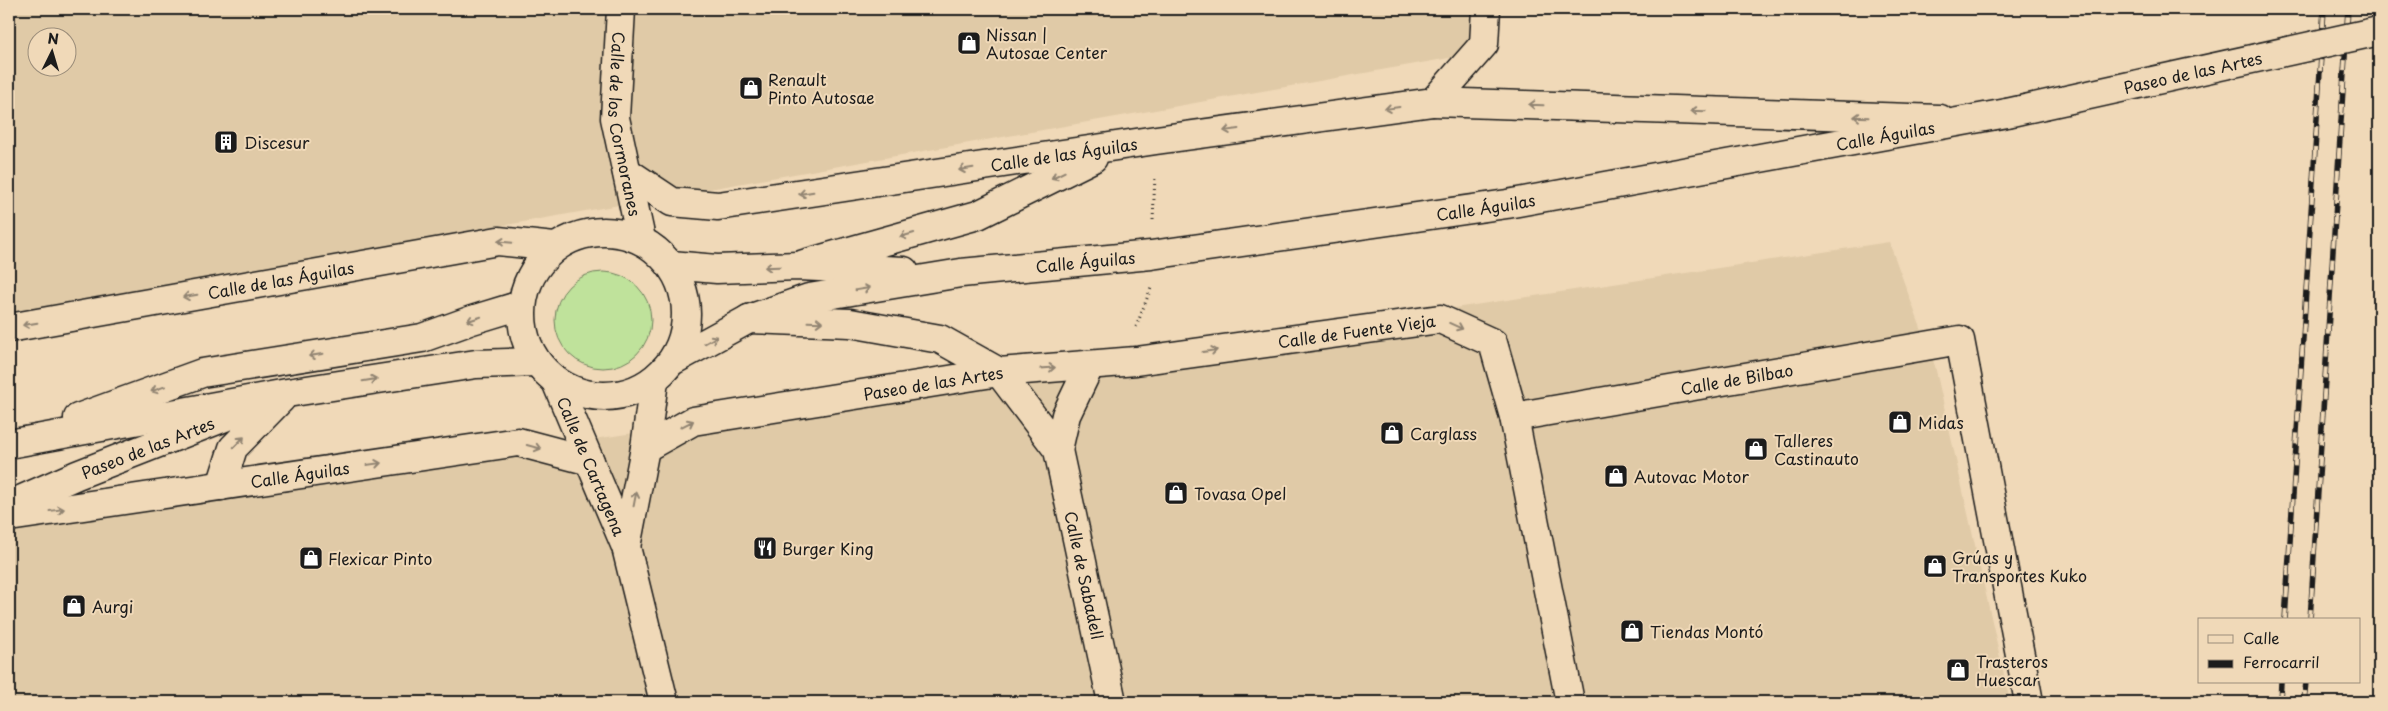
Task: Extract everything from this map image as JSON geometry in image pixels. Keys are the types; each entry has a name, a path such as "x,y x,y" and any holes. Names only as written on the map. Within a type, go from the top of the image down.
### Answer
{"street":[{"name":"Calle de los Cormoranes","path":"622,9 615,118 641,239"},
{"path":"1433,102 1484,44 1486,9"},
{"name":"Paseo de las Artes","path":"2006,113 2379,31"},
{"name":"Calle de las Águilas","path":"627,172 672,202 718,206 1156,140 1433,102 1962,120"},
{"name":"Calle Águilas","path":"961,273 1152,255 1507,204 2006,113"},
{"path":"798,266 978,215 1117,146"},
{"path":"674,360 686,329 686,299 671,265 641,239 611,231 581,234 554,247 530,275 521,305 523,338 535,362 557,384 588,396 626,394 654,381 674,360 749,319 809,298 961,273"},
{"name":"Calle de las Águilas","path":"9,328 498,241 554,247"},
{"path":"671,265 717,269 798,266 961,273"},
{"path":"9,444 202,373 422,338 521,305"},
{"name":"Paseo de las Artes","path":"749,319 850,324 940,339 999,372"},
{"name":"Calle de Fuente Vieja","path":"999,372 1136,362 1440,319 1493,343 1514,417 1570,702"},
{"name":"Calle de Bilbao","path":"1514,417 1960,340 2029,702"},
{"name":"Paseo de las Artes","path":"9,444 287,393 476,364 535,362"},
{"name":"Calle de Sabadell","path":"1090,365 1066,415 1058,450 1112,702"},
{"name":"Paseo de las Artes","path":"645,448 694,420 999,372"},
{"name":"Calle de Sabadell","path":"999,372 1058,450"},
{"name":"Calle de Cartagena","path":"626,547 645,448 654,381"},
{"name":"Calle de Cartagena","path":"557,384 626,547 664,702"},
{"name":"Paseo de las Artes","path":"221,486 233,448 287,393"},
{"name":"Paseo de las Artes","path":"9,505 77,475 287,393"},
{"name":"Calle Águilas","path":"9,517 518,442 590,461"}],"path":[{"path":"1136,362 1131,340 1151,290 1156,140"}],"shaded area":[{"path":"9,9 1476,9 1472,54 9,313"},
{"path":"1889,242 1935,366 2010,702 9,702 9,528"}],"green space":[{"path":"594,272 612,272 630,280 643,293 651,311 648,339 630,360 612,368 594,368 576,360 563,347 555,329 555,311 563,293 576,280"}],"railway":[{"path":"2285,618 2324,9"},
{"path":"2310,618 2348,9"},
{"path":"2280,702 2281,684"},
{"path":"2304,702 2306,684"}],"place":[{"name":"Nissan | Autosae Center","path":"969,43"},
{"name":"Renault Pinto Autosae","path":"751,88"},
{"name":"Discesur","path":"226,142"},
{"name":"Midas","path":"1900,422"},
{"name":"Carglass","path":"1392,433"},
{"name":"Talleres Castinauto","path":"1756,449"},
{"name":"Autovac Motor","path":"1616,476"},
{"name":"Tovasa Opel","path":"1176,493"},
{"name":"Burger King","path":"765,548"},
{"name":"Flexicar Pinto","path":"311,558"},
{"name":"Grúas y Transportes Kuko","path":"1935,566"},
{"name":"Aurgi","path":"74,606"},
{"name":"Tiendas Montó","path":"1632,631"},
{"name":"Trasteros Huescar","path":"1958,670"}]}
